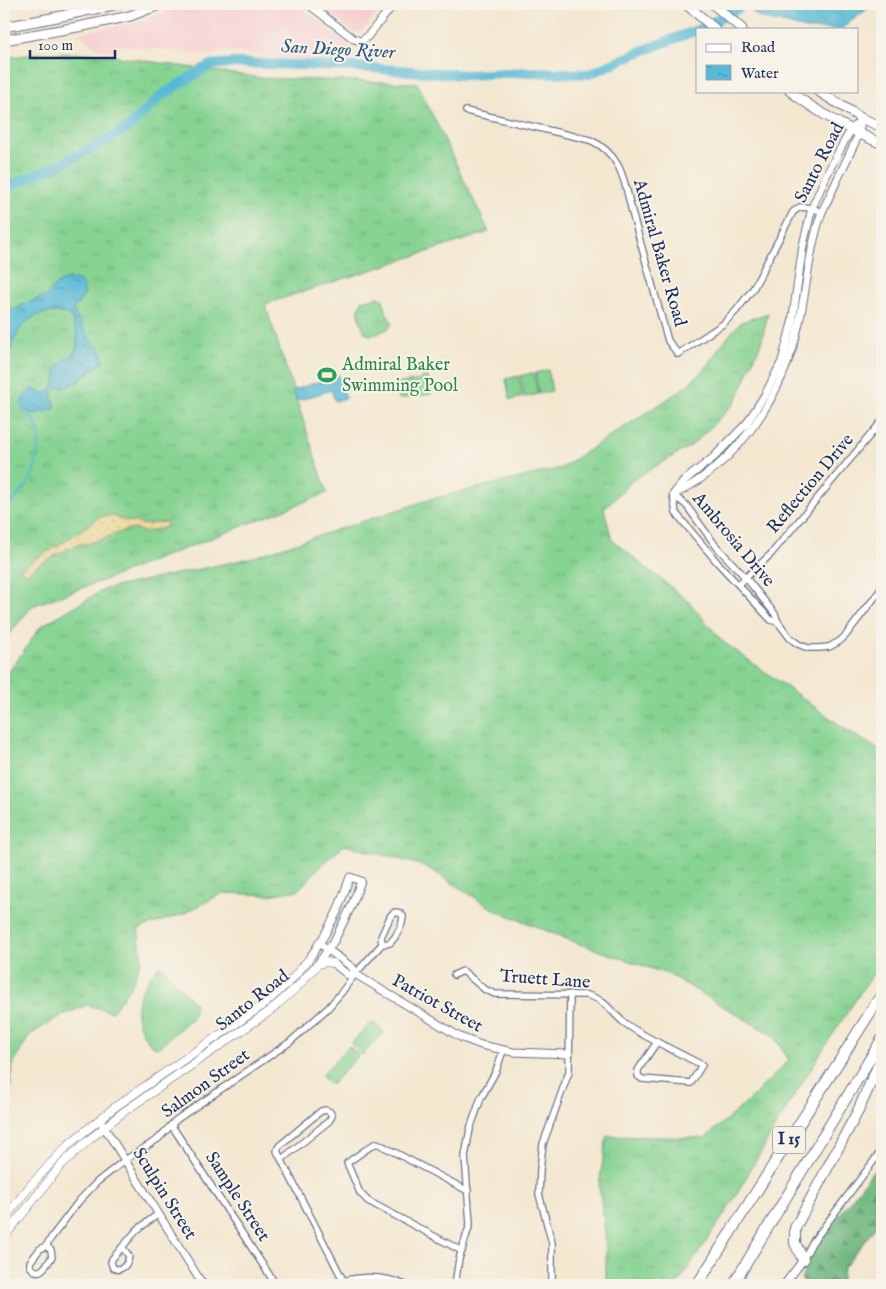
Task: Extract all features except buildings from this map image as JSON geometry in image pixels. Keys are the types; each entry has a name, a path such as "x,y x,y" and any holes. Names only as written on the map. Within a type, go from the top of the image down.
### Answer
{"highway":[{"name":"I 15","path":"696,1285 882,994"},
{"name":"I 15","path":"732,1285 882,1039"},
{"path":"803,1260 795,1243 795,1228 858,1111 882,1057"}],"main road":[{"path":"4,27 118,4"},
{"path":"4,40 130,16 161,4"},
{"path":"686,4 714,28"},
{"path":"714,4 741,28"},
{"path":"791,92 805,104 855,132 882,144"},
{"path":"820,92 861,118 882,127"},
{"name":"Santo Road","path":"4,1219 30,1186 69,1144 99,1119 263,1005 291,980 309,959"},
{"path":"317,965 324,962 333,963"},
{"name":"Santo Road","path":"4,1237 62,1164 122,1113 270,1011 297,987 317,965"}],"street":[{"path":"308,4 354,39 361,41 367,38 394,4"},
{"name":"Admiral Baker Road","path":"466,112 590,140 600,144 611,154 619,167 629,197 668,341 678,354 723,324 736,311 753,289 792,212 800,207 812,208"},
{"name":"Santo Road","path":"673,494 689,487 730,453 752,429 770,402 786,366 799,325 818,222 861,118"},
{"name":"Santo Road","path":"673,494 685,480 714,456 747,423 766,394 782,361 792,323 803,245 812,208 827,174 855,132"},
{"path":"812,208 822,212"},
{"name":"Reflection Drive","path":"739,584 771,554 882,421"},
{"name":"Ambrosia Drive","path":"673,494 686,505 716,546 746,578 775,614 778,622 790,638 798,644 813,648 828,647 840,640 846,635 882,588"},
{"name":"Ambrosia Drive","path":"673,494 676,513 680,518 717,562 771,620 778,622"},
{"name":"Santo Road","path":"309,959 324,936 350,878 361,881 352,905 334,941 317,965"},
{"name":"Salmon Street","path":"46,1246 51,1250 52,1257 42,1270 38,1272 33,1270 30,1262 40,1249 46,1246 79,1201 97,1182 158,1138 176,1120 290,1042 328,1008 354,974 382,944 390,943 394,940 403,920 403,916 400,913 395,912 392,916 381,937 382,944"},
{"name":"Patriot Street","path":"319,943 353,968 354,974"},
{"name":"Patriot Street","path":"333,963 348,975 354,974 460,1037 503,1051 569,1054"},
{"name":"Truett Lane","path":"454,975 463,971 484,989 495,994 570,994 587,995 597,998 640,1034 657,1042 702,1065 691,1083 642,1079 638,1076 638,1070 657,1042"},
{"path":"552,1285 552,1243 540,1194 540,1170 543,1144 568,1072 570,994"},
{"path":"455,1285 459,1259 470,1224 465,1156 470,1129 481,1098 496,1071 503,1051"},
{"path":"282,1158 329,1121 332,1116 330,1112 326,1110 321,1111 278,1146 278,1151 344,1280"},
{"name":"Sculpin Street","path":"99,1119 203,1285"},
{"name":"Sample Street","path":"172,1126 276,1285"},
{"path":"462,1251 368,1201 360,1193 347,1163 377,1143 468,1191"},
{"path":"784,1285 803,1260 812,1243 882,1150"},
{"path":"122,1247 137,1230 158,1214"},
{"path":"327,1285 358,1277 387,1279 405,1285"}],"shaded area":[{"path":"178,4 296,4 354,49 356,55 308,60 217,50 216,55 116,45 115,51 97,48 79,33 134,23 162,13"},
{"path":"318,4 384,4 361,32 354,32"}],"green space":[{"path":"41,53 99,54 262,78 417,83 489,232 265,304 327,493 99,582 32,606 4,641 4,58"},
{"path":"379,297 383,299 386,312 392,323 389,328 377,334 369,335 365,333 359,318 359,309 362,301"},
{"path":"768,313 761,343 735,403 692,445 634,479 604,509 612,540 689,602 722,641 844,728 882,752 882,960 825,1046 778,1122 728,1209 677,1285 606,1285 606,1250 599,1185 607,1136 705,1138 745,1104 789,1060 774,1036 670,975 577,943 495,910 425,866 344,845 298,890 269,895 223,893 183,914 138,929 142,958 132,984 112,1012 87,1005 57,1018 30,1035 13,1064 8,1109 4,1113 4,679 41,626 105,589 247,559 431,499 561,468 680,391 706,368 722,344 741,322"},
{"path":"548,370 552,391 539,394 535,373"},
{"path":"533,373 538,394 525,397 520,376"},
{"path":"428,376 431,394 399,399 396,384 421,380 421,377"},
{"path":"518,376 523,397 510,400 506,379"},
{"path":"160,965 195,1004 191,1019 158,1048 150,1043 142,1032 138,1022 137,1004 143,988"},
{"path":"372,1021 384,1032 363,1055 351,1044"},
{"path":"349,1046 359,1055 331,1085 321,1076"},
{"path":"882,1159 882,1219 843,1269 841,1285 817,1285 801,1280 811,1252"}],"sand":[{"path":"109,515 142,525 165,522 167,526 145,532 134,529 126,530 86,544 80,544 57,554 28,573 21,570 24,566 64,542 98,518"}],"water":[{"path":"745,4 874,4 842,28 802,28 758,17"},
{"path":"69,279 79,280 84,286 84,296 73,310 87,335 102,354 103,362 77,382 63,388 57,387 51,398 55,404 54,409 32,413 25,410 21,405 22,399 31,389 46,394 53,387 58,366 76,351 75,329 69,314 50,313 35,316 18,332 9,356 4,363 4,316 22,305 46,296 58,283"},
{"path":"339,375 346,398 335,401 331,390 297,401 293,390"}],"waterway":[{"name":"San Diego River","path":"702,28 746,4"},
{"name":"San Diego River","path":"4,188 57,166 104,142 130,126 162,95 210,65 235,63 355,67 465,75 528,72 589,74 696,30"},
{"path":"4,510 28,484 34,471 38,454 39,437 36,423 22,411 24,407"}],"place":[{"name":"Admiral Baker Swimming Pool","path":"327,375"}]}
